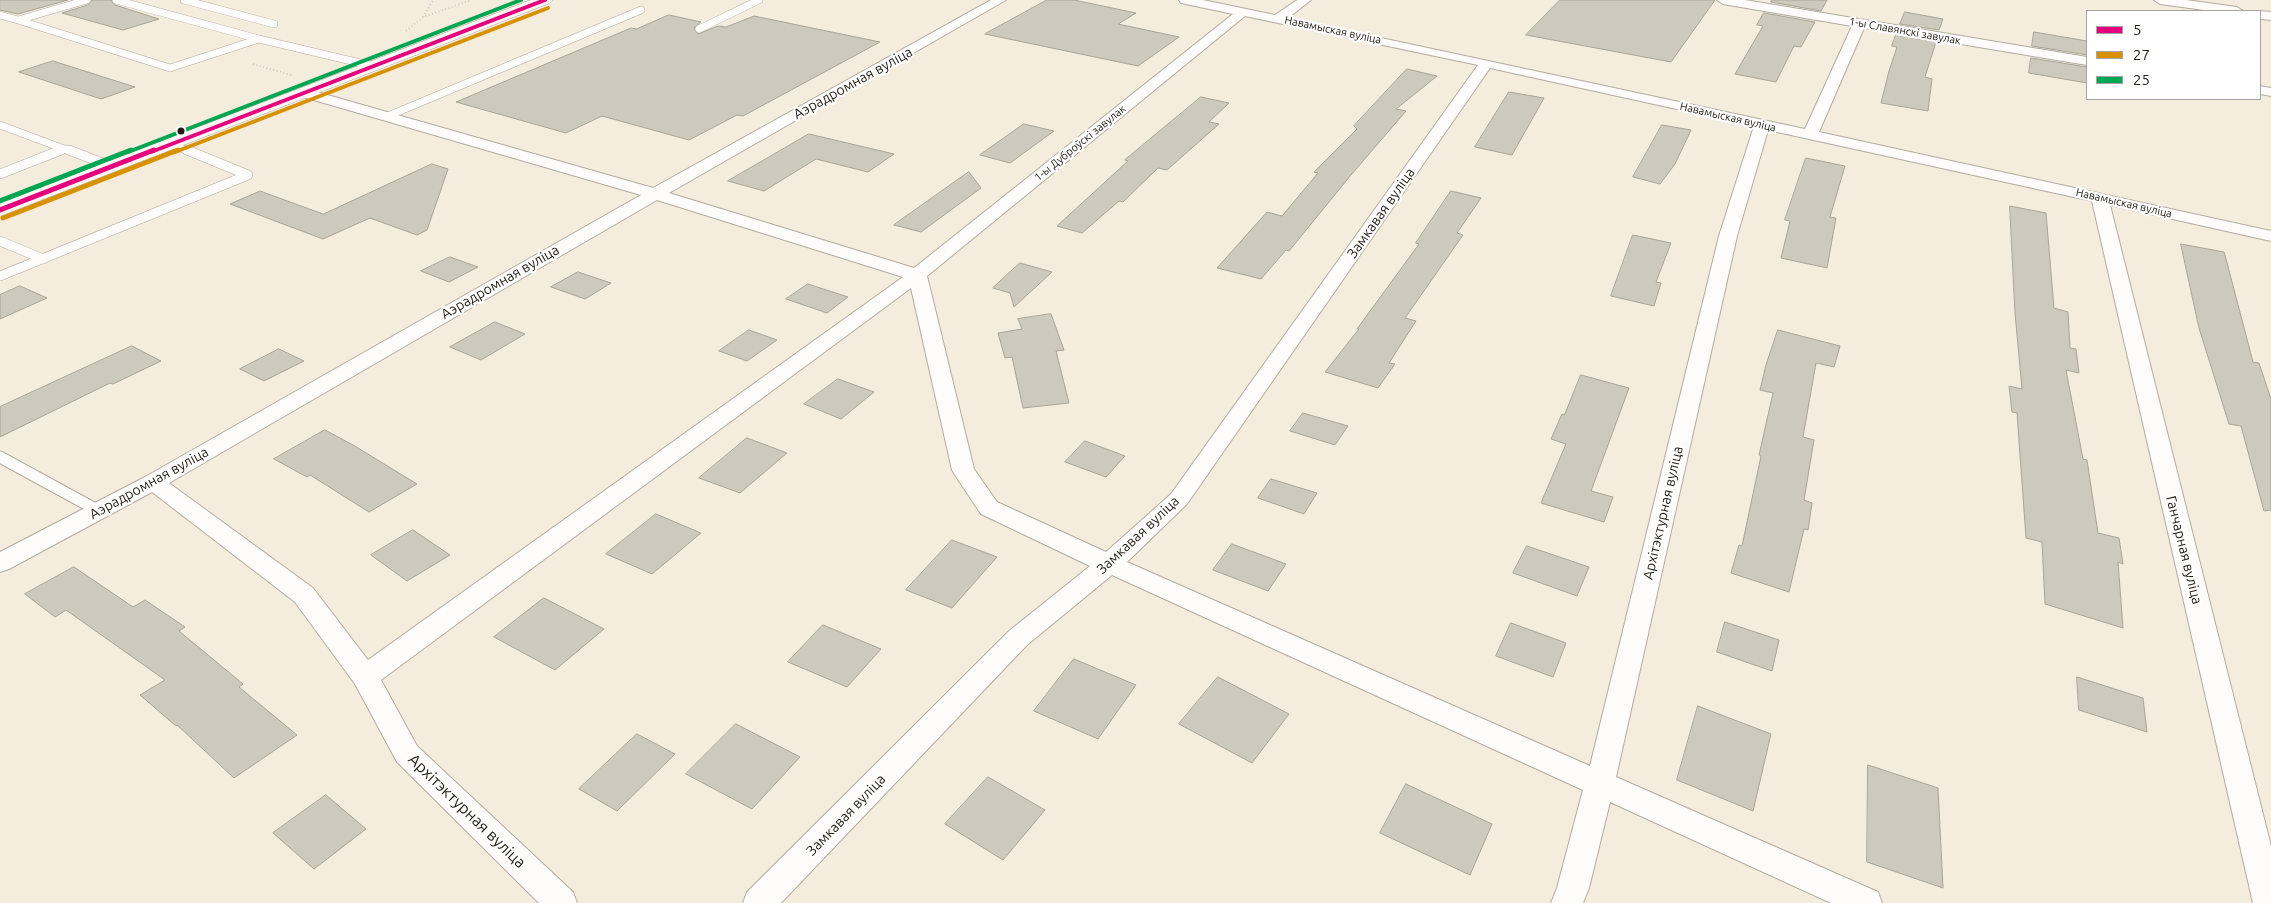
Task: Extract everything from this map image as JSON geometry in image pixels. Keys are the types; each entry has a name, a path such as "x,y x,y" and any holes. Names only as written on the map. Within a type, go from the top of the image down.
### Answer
{"main road":[{"path":"0,210 171,144 301,85 373,66 546,0"}],"street":[{"name":"Аэрадромная вуліца","path":"0,563 153,482 655,194 1000,0"},
{"name":"Навамыская вуліца","path":"1185,0 1279,18 1488,63 2271,236"},
{"path":"1279,18 1305,0"},
{"name":"1-ы Славянскі завулак","path":"1723,0 2086,61"},
{"path":"2160,0 2230,10"},
{"name":"1-ы Дуброўскі завулак","path":"365,677 917,275 1244,11"},
{"path":"1810,135 1860,23"},
{"name":"Замкавая вуліца","path":"759,903 1018,638 1109,564 1179,499 1488,63"},
{"path":"301,85 388,116 655,194 917,275 963,470 989,508 1109,564 1866,903"},
{"name":"Архітэктурная вуліца","path":"1567,903 1573,888 1600,784 1728,236 1762,125"},
{"name":"Ганчарная вуліца","path":"2099,197 2269,903"},
{"name":"Архітэктурная вуліца","path":"153,482 304,595 365,677 407,754 561,903"}],"lane":[{"path":"18,20 87,0"},
{"path":"116,0 242,35 373,66"},
{"path":"184,0 274,24 242,35"},
{"path":"699,29 759,0"},
{"path":"388,116 641,10"},
{"path":"0,15 170,68 258,39"},
{"path":"0,125 113,167"},
{"path":"0,276 248,174 171,144"},
{"path":"0,174 65,149"},
{"path":"0,241 43,259"},
{"path":"0,457 99,511"}],"path":[{"path":"422,17 433,0"},
{"path":"253,64 301,85"}],"building":[{"path":"0,0 68,0 18,14 0,10"},
{"path":"92,0 111,0 115,5 159,19 123,30 62,13 88,5"},
{"path":"1047,0 1074,0 1136,13 1118,24 1179,37 1138,66 985,34"},
{"path":"1560,0 1715,0 1671,62 1526,35"},
{"path":"1772,0 1827,0 1821,11 1771,2"},
{"path":"1905,12 1943,19 1939,30 1900,24"},
{"path":"1764,13 1815,22 1801,47 1794,46 1776,82 1735,74 1763,26 1757,25"},
{"path":"669,15 701,22 694,28 698,34 718,26 726,27 754,16 880,42 743,116 737,115 689,140 602,116 566,133 456,102 631,28 636,29"},
{"path":"2034,32 2086,41 2086,55 2032,46"},
{"path":"1896,35 1936,42 1925,77 1932,79 1928,111 1881,103 1897,47 1892,46"},
{"path":"2031,58 2086,67 2086,83 2029,73"},
{"path":"53,61 135,87 101,99 19,72"},
{"path":"1407,69 1437,76 1396,109 1406,111 1289,251 1286,250 1261,279 1217,268 1267,212 1282,216 1318,173 1314,172 1357,129 1354,126"},
{"path":"1509,92 1544,98 1512,155 1475,147"},
{"path":"1201,97 1229,103 1209,122 1219,124 1167,170 1158,168 1123,202 1119,201 1082,233 1057,226 1128,161 1125,160"},
{"path":"1024,124 1054,131 1010,163 980,155"},
{"path":"1662,125 1691,130 1675,164 1660,184 1633,177"},
{"path":"809,134 894,154 868,172 816,159 764,191 728,181"},
{"path":"1806,158 1845,166 1830,217 1836,218 1827,268 1781,258 1790,221 1785,220"},
{"path":"432,164 448,169 427,230 417,235 370,218 323,239 230,204 260,191 323,214"},
{"path":"969,172 981,188 921,232 894,225"},
{"path":"1451,191 1481,198 1457,233 1463,235 1405,318 1416,321 1389,363 1395,364 1378,388 1325,372 1359,329 1357,329 1419,244 1416,243"},
{"path":"2010,206 2046,213 2054,308 2068,312 2070,348 2076,349 2079,373 2066,370 2083,459 2087,460 2098,533 2119,538 2123,564 2118,562 2123,628 2045,604 2042,542 2026,538 2017,413 2012,412 2009,386 2022,389 2015,313"},
{"path":"1633,235 1671,243 1656,282 1661,283 1654,306 1611,296"},
{"path":"2181,244 2224,252 2253,362 2259,363 2271,399 2271,510 2264,511 2241,426 2229,424 2199,328"},
{"path":"450,257 478,267 449,282 421,271"},
{"path":"1020,263 1052,272 1014,307 1010,293 993,288"},
{"path":"578,272 611,283 585,299 551,287"},
{"path":"808,284 848,297 827,313 786,299"},
{"path":"20,286 47,298 0,319 0,295"},
{"path":"1051,314 1064,350 1056,351 1069,403 1023,408 1012,357 1005,358 998,333 1022,329 1018,319"},
{"path":"495,322 525,334 481,360 450,347"},
{"path":"749,330 777,340 747,361 719,351"},
{"path":"1778,330 1840,346 1834,367 1816,363 1803,437 1814,440 1804,500 1812,503 1808,530 1804,529 1789,592 1731,573 1739,545 1742,546 1761,456 1759,455 1773,393 1760,390"},
{"path":"132,346 161,361 113,384 110,383 0,437 0,407"},
{"path":"279,349 304,361 264,381 240,369"},
{"path":"1581,375 1629,388 1591,491 1613,497 1604,522 1541,503 1566,444 1551,439 1562,414 1564,415"},
{"path":"838,379 874,392 841,419 804,404"},
{"path":"1303,413 1348,426 1335,445 1290,431"},
{"path":"325,430 417,484 369,512 310,475 307,477 274,459"},
{"path":"747,438 787,453 740,493 699,478"},
{"path":"1085,441 1125,456 1106,477 1065,462"},
{"path":"1271,479 1317,493 1304,514 1258,498"},
{"path":"656,514 701,533 652,574 606,554"},
{"path":"413,530 450,555 407,581 371,555"},
{"path":"952,540 997,557 952,608 906,590"},
{"path":"1232,544 1286,564 1268,591 1213,570"},
{"path":"1527,546 1589,567 1577,596 1513,573"},
{"path":"74,567 133,607 145,600 185,627 179,631 243,684 239,687 297,735 234,778 177,725 140,695 165,680 66,610 55,617 25,594"},
{"path":"544,598 604,629 555,670 494,637"},
{"path":"1725,622 1779,640 1772,671 1717,652"},
{"path":"1511,623 1566,643 1553,677 1496,656"},
{"path":"823,625 881,649 847,687 788,662"},
{"path":"1074,659 1136,685 1098,739 1034,711"},
{"path":"1218,677 1289,714 1252,763 1179,724"},
{"path":"2077,677 2143,698 2147,732 2079,710"},
{"path":"1698,706 1771,734 1753,811 1677,780"},
{"path":"736,724 800,757 752,809 686,774"},
{"path":"637,734 675,754 617,811 579,789"},
{"path":"1868,765 1938,788 1943,888 1867,862"},
{"path":"988,777 1045,810 1003,860 945,824"},
{"path":"1406,784 1492,824 1470,875 1380,833"},
{"path":"326,795 366,829 314,869 273,833"}],"transit line":[{"name":"25","path":"0,201 521,0"},
{"name":"5","path":"0,210 545,0"},
{"name":"27","path":"3,218 548,8"}]}
